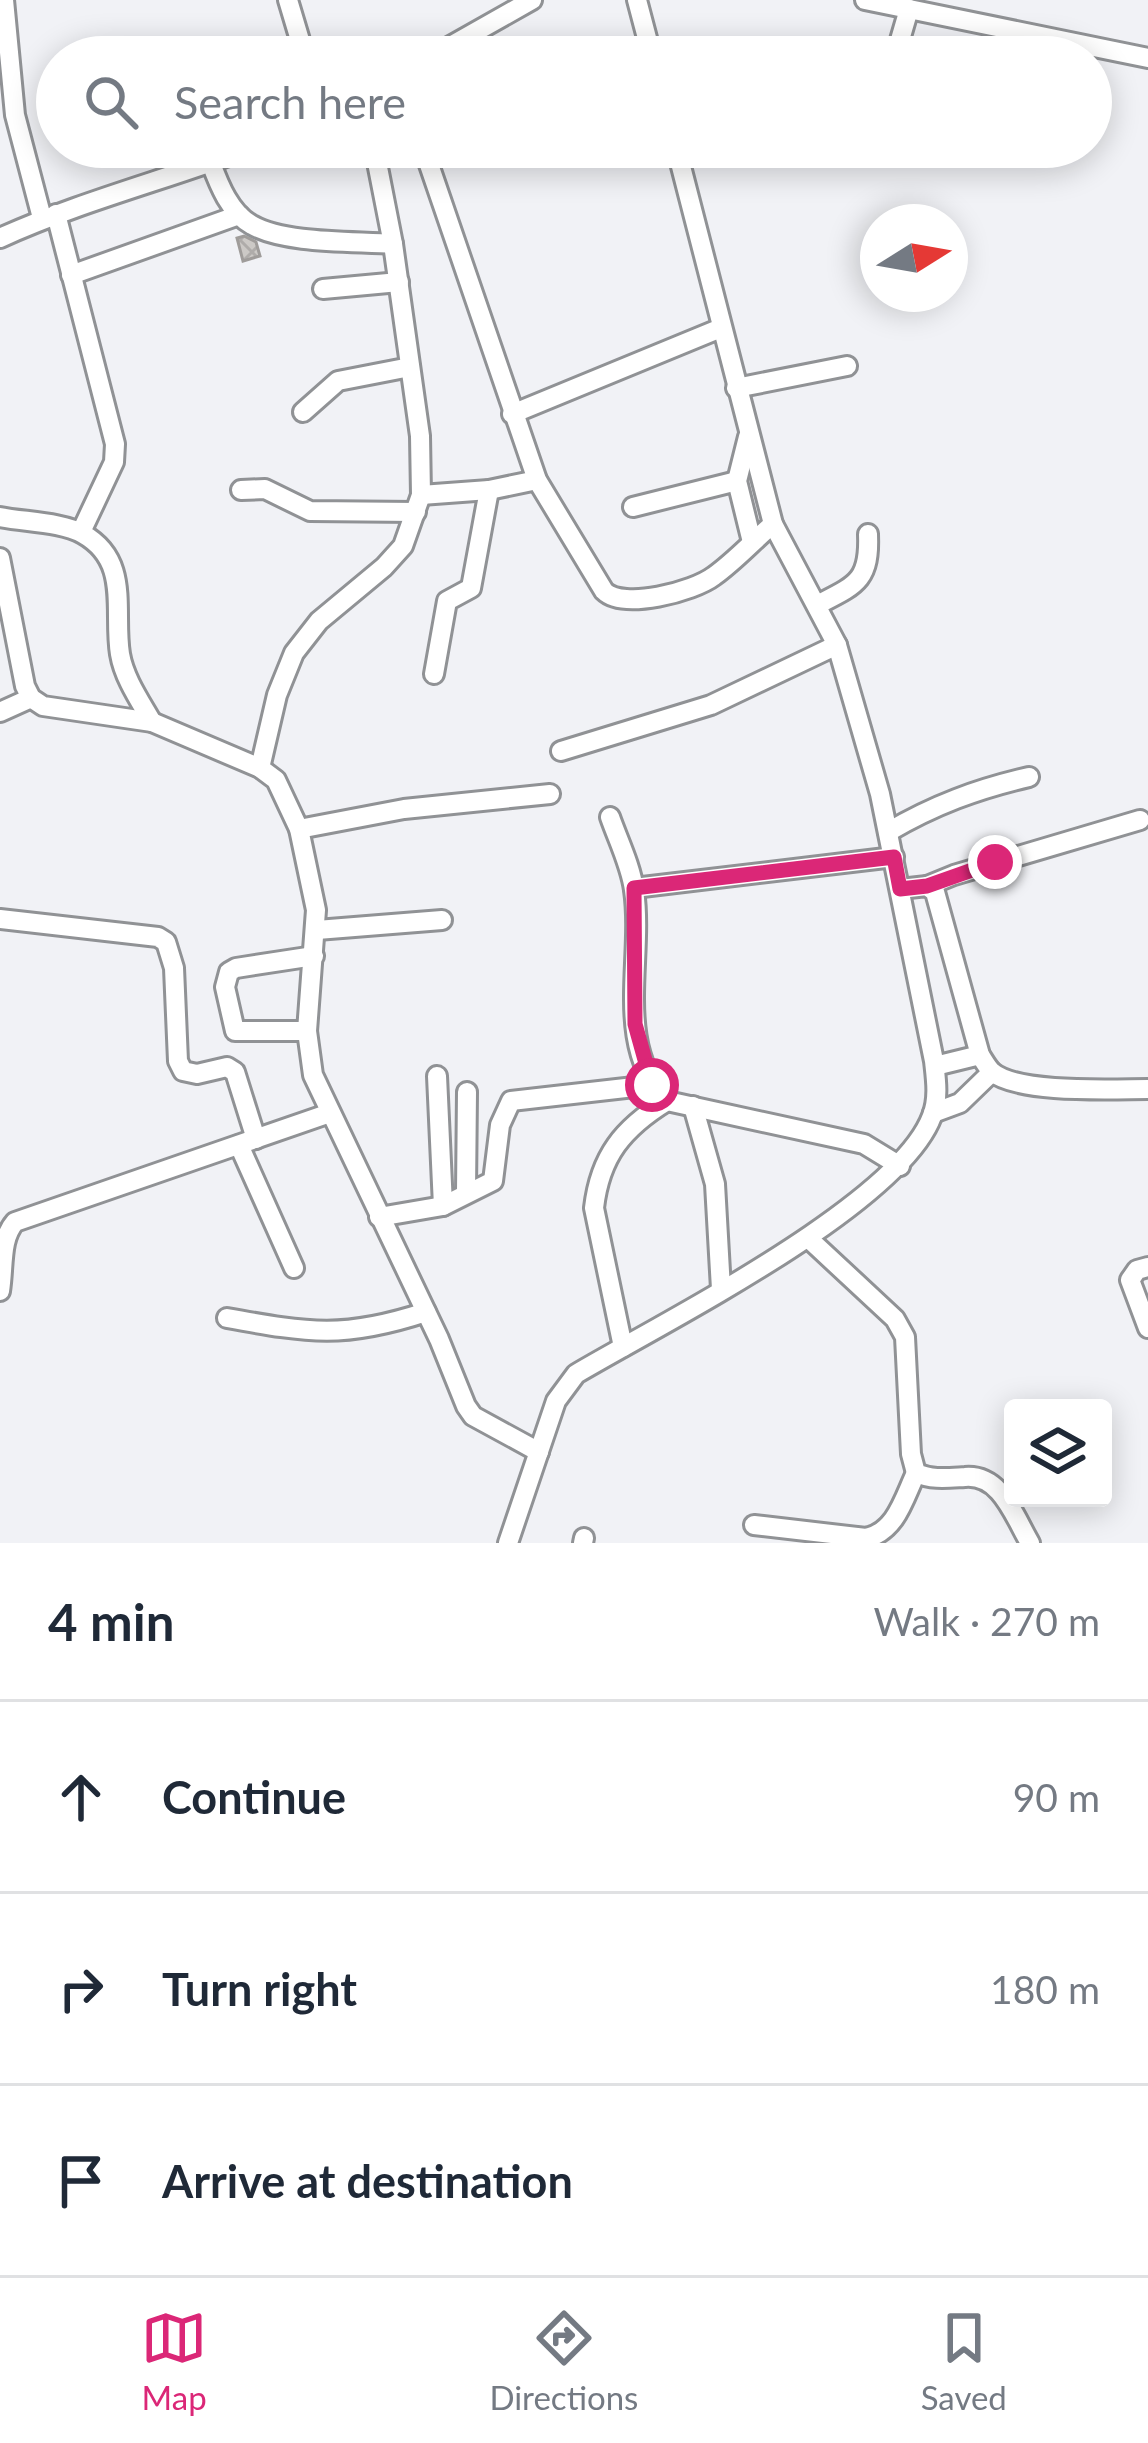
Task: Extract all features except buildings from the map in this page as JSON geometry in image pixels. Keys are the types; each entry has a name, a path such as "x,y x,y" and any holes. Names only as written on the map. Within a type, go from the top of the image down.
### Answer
{"street":[{"path":"4,0 7,99 18,162 49,216 70,275 115,444 114,462 81,532"},
{"path":"288,0 299,36"},
{"path":"468,36 532,0"},
{"path":"637,0 646,36"},
{"path":"865,0 1041,36"},
{"path":"901,36 909,9"},
{"path":"1112,51 1148,58"},
{"path":"0,238 49,216 196,168"},
{"path":"213,168 239,215 250,225 282,235 393,244"},
{"path":"260,768 294,652 319,621 403,546 418,503 420,436 378,168"},
{"path":"430,168 537,480 613,600 625,602 689,589 711,579 773,524"},
{"path":"508,1543 556,1401 567,1384 808,1238 900,1166 933,1113 937,1096 894,857 837,645 773,524 681,168"},
{"path":"70,275 239,215"},
{"path":"323,289 399,282"},
{"path":"512,414 721,328"},
{"path":"736,388 847,366"},
{"path":"303,412 338,381 410,367"},
{"path":"748,436 736,481 752,542"},
{"path":"241,490 265,489 310,511 350,514 537,480"},
{"path":"633,508 736,481"},
{"path":"434,674 447,601 471,588 489,490"},
{"path":"0,517 81,532 98,545 116,576 120,659 152,722"},
{"path":"817,604 855,585 866,571 868,534"},
{"path":"0,558 32,698 43,706 152,722 260,768 275,780 299,829 317,930 307,1031 313,1075 473,1416 539,1451"},
{"path":"561,751 711,705 837,645"},
{"path":"0,712 32,698"},
{"path":"888,832 940,802 1029,776"},
{"path":"299,829 404,808 550,794"},
{"path":"610,817 634,888 635,1024 652,1085 667,1101 863,1144 900,1166"},
{"path":"900,889 927,886 1140,820"},
{"path":"634,888 894,857"},
{"path":"927,886 940,904 986,1064 960,1103 933,1113"},
{"path":"0,920 166,942 174,968 178,1061 183,1071 197,1075 219,1068 231,1070 241,1085 248,1142 294,1268"},
{"path":"317,930 442,920"},
{"path":"307,1031 235,1031 225,987 229,972 314,956"},
{"path":"231,1070 255,1034"},
{"path":"935,1066 986,1064 1012,1081 1080,1090 1148,1089"},
{"path":"437,1076 443,1206"},
{"path":"379,1217 443,1206 493,1181 500,1125 511,1101 652,1085"},
{"path":"466,1092 466,1191"},
{"path":"622,1347 595,1208 597,1187 614,1145 638,1119 667,1101"},
{"path":"693,1106 715,1184 721,1289"},
{"path":"0,1291 0,1244 15,1222 330,1113"},
{"path":"754,1525 878,1536 888,1528 916,1473 910,1454 905,1337 886,1309 808,1238"},
{"path":"1148,1267 1137,1270 1130,1280 1148,1328"},
{"path":"227,1318 310,1334 376,1328 426,1312"},
{"path":"916,1473 926,1478 986,1479 996,1486 1030,1543"}],"route":[{"path":"652,1085 635,1024 634,888 894,857 900,889 927,886 995,862"}]}
